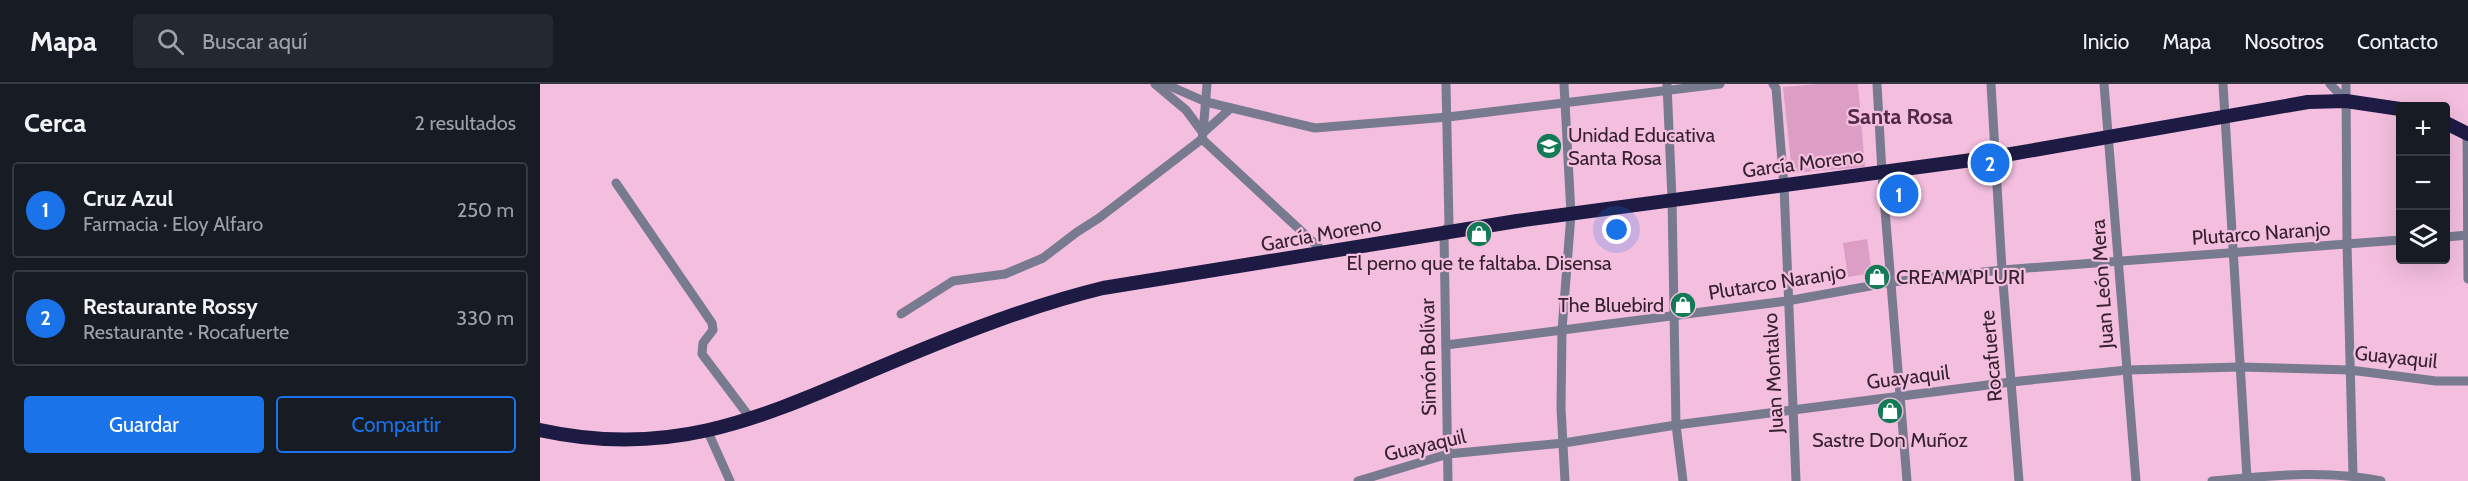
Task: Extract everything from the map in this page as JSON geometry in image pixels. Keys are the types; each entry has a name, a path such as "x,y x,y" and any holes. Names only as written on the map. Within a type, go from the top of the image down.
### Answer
{"highway":[{"name":"García Moreno","path":"540,430 567,436 631,441 708,432 787,407 901,358 1033,308 1103,288 1672,199 1994,157 2109,135 2308,102 2346,101 2396,109"},
{"path":"2450,126 2467,134"}],"street":[{"path":"1155,84 1186,110 1202,136 1325,253"},
{"path":"1165,84 1206,102 1315,128 1448,117 1565,103 1667,87 1720,84"},
{"path":"1202,136 1207,84"},
{"name":"Simón Bolívar","path":"1446,84 1449,225 1444,233 1448,481"},
{"path":"1564,84 1571,214 1562,330 1561,408 1565,481"},
{"name":"Juan Montalvo","path":"1773,84 1776,88 1784,186 1796,481"},
{"path":"1877,84 1907,481"},
{"name":"Rocafuerte","path":"1991,84 1994,157 2019,481"},
{"name":"Juan León Mera","path":"2104,84 2136,481"},
{"path":"2223,84 2223,116 2247,478"},
{"path":"2330,84 2346,101"},
{"path":"2346,84 2347,244 2353,475"},
{"path":"1667,87 1672,199 1676,425 1683,481"},
{"path":"901,314 953,280 1005,274 1043,258 1099,218 1202,136 1231,108"},
{"path":"2467,134 2468,279"},
{"path":"616,183 712,323 713,330 703,343 702,354 751,419"},
{"path":"2450,237 2467,235"},
{"name":"Plutarco Naranjo","path":"1446,345 1787,301 1892,282 2002,270 2396,240"},
{"name":"Guayaquil","path":"1358,481 1448,454 1564,443 1676,425 2011,382 2127,370 2239,367 2350,370 2420,379 2468,381"},
{"path":"708,432 730,481"},
{"path":"2212,481 2294,475 2353,475 2381,481"}],"shaded area":[{"path":"1858,84 1865,167 1792,173 1783,87"},
{"path":"1867,239 1872,273 1848,277 1843,243"}],"place":[{"name":"Unidad Educativa Santa Rosa","path":"1549,146"},
{"name":"Restaurante Rossy","path":"1990,163"},
{"name":"Cruz Azul","path":"1899,194"},
{"name":"El perno que te faltaba. Disensa","path":"1479,234"},
{"name":"CREAMAPLURI","path":"1877,277"},
{"name":"The Bluebird","path":"1683,305"},
{"name":"Sastre Don Muñoz","path":"1890,411"}],"district":[{"name":"Santa Rosa","path":"1900,116"}]}
